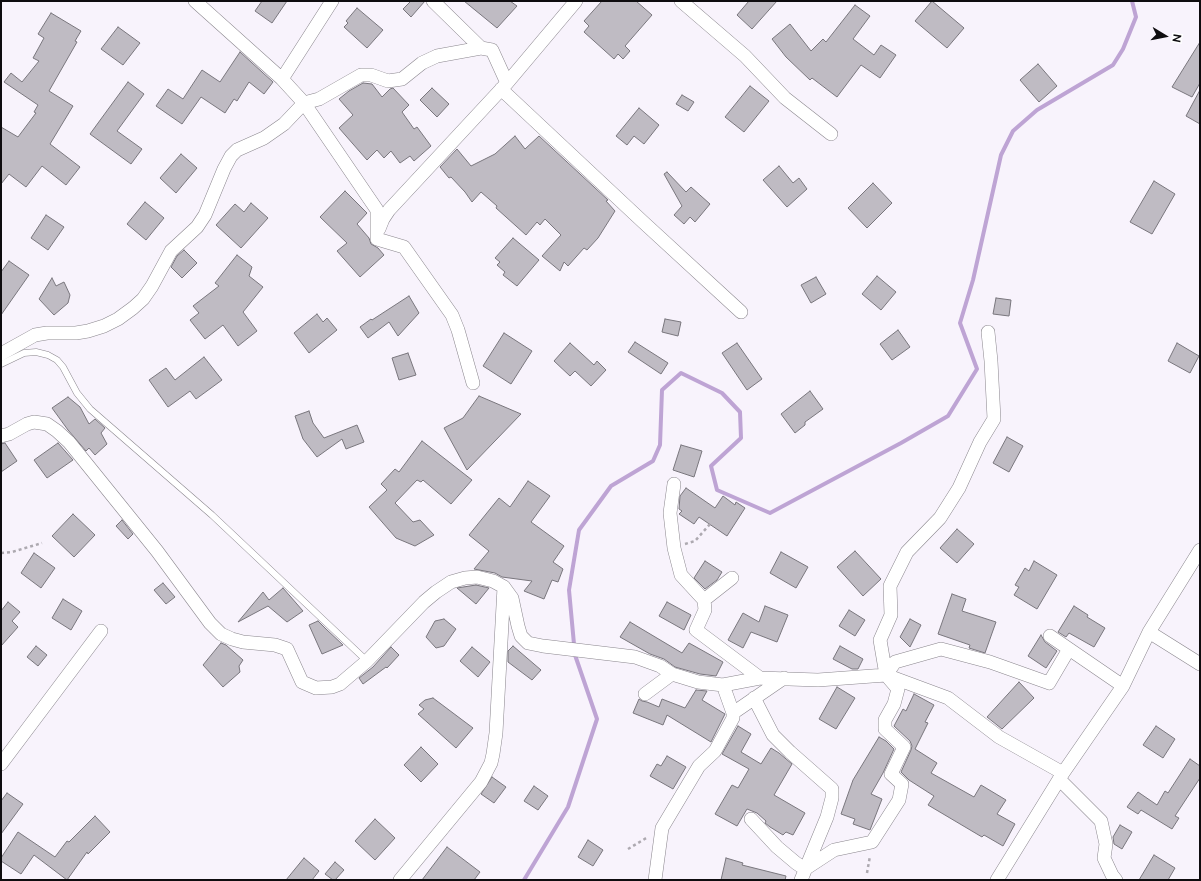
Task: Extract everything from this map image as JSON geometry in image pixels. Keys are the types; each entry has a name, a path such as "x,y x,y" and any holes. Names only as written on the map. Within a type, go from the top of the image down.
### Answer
{"street":[{"path":"195,1 282,79 304,103 377,210 377,239"},
{"path":"282,79 332,1"},
{"path":"433,1 481,48"},
{"path":"377,239 382,223 389,210 504,86 576,1"},
{"path":"681,1 745,56 784,98 831,134"},
{"path":"1,354 35,335 47,332 88,332 118,319 133,308 143,299 152,286 170,251 197,227 205,215 231,156 237,150 264,138 284,124 304,103 319,99 361,75 370,75 388,81 402,79 422,63 437,56 481,48 492,50 504,86 642,221 741,312"},
{"path":"377,239 404,247 452,315 458,330 473,383"},
{"path":"803,874 834,850 872,842 898,800 902,784 891,774 904,747 885,729 885,720 894,704 898,689 886,675 880,640 891,615 890,586 907,552 940,518 959,488 980,442 994,419 988,332"},
{"path":"1,436 9,434 27,424 34,422 47,424 57,431 69,442 158,551 210,623 221,634 243,642 275,645 287,649 302,682 316,688 332,687 340,684 368,661 424,602 436,592 451,582 465,578 477,577 493,581 504,587 512,598 521,636 528,642 543,646 635,657 660,666 672,674 698,682 723,685 760,678 818,680 886,675 948,698 999,737 1061,776 1101,820 1106,844 1104,858 1116,880"},
{"path":"674,484 670,513 674,548 681,575 704,600 704,610 696,630 760,678"},
{"path":"997,880 1061,776 1123,686 1149,632 1200,550"},
{"path":"704,600 732,578"},
{"path":"400,880 481,782 491,763 496,733 504,587"},
{"path":"1,764 101,631"},
{"path":"1149,632 1200,664"},
{"path":"1050,636 1123,686"},
{"path":"886,675 896,662 941,649 990,662 1049,683 1069,649"},
{"path":"645,694 672,674"},
{"path":"733,713 784,678"},
{"path":"655,880 662,828 699,766 715,751 733,718 733,713 723,685"},
{"path":"754,698 773,735 832,789 832,798 827,817 803,874"},
{"path":"751,819 777,847 796,863 803,874"}],"lane":[{"path":"1,364 24,353 36,352 48,354 57,360 63,367 77,393 90,409 212,515 368,661"}],"path":[{"path":"674,548 695,541 710,524"},
{"path":"1,553 12,552 42,543"},
{"path":"628,849 662,828"}],"building":[{"path":"262,1 287,1 272,23 255,11"},
{"path":"411,1 425,1 411,17 403,9"},
{"path":"464,1 510,1 517,6 497,28"},
{"path":"602,1 636,1 652,15 625,46 630,51 623,59 618,54 614,59 584,32 589,26 584,21"},
{"path":"749,1 777,1 752,29 737,15"},
{"path":"932,1 964,28 947,48 915,21"},
{"path":"855,5 870,16 853,39 874,55 881,45 896,55 880,78 861,65 837,97 812,78 810,80 786,57 772,39 790,24 811,51 823,39 826,42"},
{"path":"357,8 383,30 367,48 344,27 348,23 346,21"},
{"path":"51,13 81,31 75,41 77,42 49,91 73,106 50,144 80,167 66,185 42,166 26,187 9,174 1,184 1,127 18,137 36,113 34,112 38,105 4,82 11,73 22,82 39,61 33,58 44,38 38,34"},
{"path":"118,27 140,43 123,65 101,49"},
{"path":"1200,42 1200,83 1192,97 1172,87"},
{"path":"240,52 273,82 264,94 249,82 237,101 234,99 225,113 201,97 182,124 156,106 168,89 183,99 202,70 220,82"},
{"path":"1038,64 1057,86 1039,102 1020,80"},
{"path":"128,82 144,94 117,131 142,149 131,164 90,134"},
{"path":"363,83 372,84 382,97 393,88 409,105 402,112 414,129 417,127 431,146 414,161 410,156 400,163 391,151 384,158 377,150 367,160 339,128 353,115 339,99"},
{"path":"750,86 769,101 744,132 725,117"},
{"path":"432,88 449,104 437,117 420,100"},
{"path":"1200,90 1200,124 1186,116"},
{"path":"682,95 694,102 688,111 676,104"},
{"path":"639,108 659,125 644,144 634,136 627,145 616,136"},
{"path":"515,136 525,149 539,136 608,200 606,201 615,211 598,238 587,250 584,248 568,266 564,262 560,271 542,256 561,235 545,219 540,225 537,222 526,235 496,208 497,206 481,192 472,202 465,192 451,177 449,178 440,167 457,149 471,166 495,154"},
{"path":"181,154 197,168 176,193 160,178"},
{"path":"779,166 793,183 799,178 807,189 787,207 763,180"},
{"path":"667,172 686,192 691,187 710,204 695,222 690,217 684,224 674,215 682,206 664,174"},
{"path":"1154,181 1175,194 1152,234 1130,222"},
{"path":"873,183 892,203 867,228 848,208"},
{"path":"345,191 367,213 357,224 369,238 371,244 378,248 384,255 360,277 337,251 347,243 320,217"},
{"path":"145,202 164,218 146,240 127,224"},
{"path":"251,203 268,218 241,248 216,225 235,204 244,212"},
{"path":"46,215 64,227 48,250 31,238"},
{"path":"513,238 539,260 517,286 503,275 505,272 497,265 500,262 495,258"},
{"path":"184,250 197,263 182,278 171,267 177,256"},
{"path":"237,255 252,267 249,276 263,287 243,312 257,331 238,346 223,325 205,339 190,320 199,313 193,306 219,286 215,283"},
{"path":"9,261 29,275 1,315 1,272"},
{"path":"877,276 896,292 881,310 862,294"},
{"path":"816,277 826,294 811,303 801,285"},
{"path":"52,278 56,286 64,282 70,295 68,303 54,315 39,299"},
{"path":"409,296 419,313 398,336 389,322 368,338 360,327"},
{"path":"996,298 1011,300 1009,316 993,314"},
{"path":"317,314 323,322 327,318 337,330 309,353 294,333"},
{"path":"665,319 681,322 678,336 662,332"},
{"path":"898,330 910,347 892,360 880,344"},
{"path":"504,333 532,351 511,384 483,366"},
{"path":"635,342 668,363 661,374 628,352"},
{"path":"570,343 594,365 597,361 606,370 591,386 575,371 570,376 554,361"},
{"path":"737,343 762,379 747,390 722,353"},
{"path":"1177,343 1199,356 1190,373 1168,361"},
{"path":"408,353 416,375 399,380 392,358"},
{"path":"204,357 222,380 196,399 190,391 168,407 149,380 166,368 175,380"},
{"path":"810,391 823,409 805,422 805,425 795,433 781,414"},
{"path":"479,396 521,414 467,470 444,428 463,418"},
{"path":"68,397 80,407 89,424 95,419 105,428 101,433 107,444 95,455 89,448 86,451 52,408"},
{"path":"309,411 313,423 324,438 357,425 364,442 346,449 342,439 317,457 303,439 295,416"},
{"path":"1007,437 1023,446 1009,472 993,463"},
{"path":"422,441 472,480 451,504 423,480 421,482 417,480 395,503 413,522 420,520 434,535 415,546 396,538 369,507 387,490 381,484 395,469 399,472"},
{"path":"5,443 17,461 1,472 1,444"},
{"path":"58,443 73,460 47,478 34,460"},
{"path":"681,445 702,451 694,477 673,470"},
{"path":"528,481 550,496 531,522 564,546 553,562 563,569 558,582 552,580 544,599 524,591 532,581 502,577 495,573 474,569 489,551 469,535 499,498 510,507"},
{"path":"686,488 715,508 723,496 735,505 736,502 745,508 727,536 699,517 694,524 679,514 682,511 679,509 680,496"},
{"path":"73,514 95,535 74,557 52,536"},
{"path":"122,520 133,534 128,539 116,526"},
{"path":"957,529 974,544 957,563 940,548"},
{"path":"855,551 881,579 863,596 837,567"},
{"path":"781,552 808,567 796,588 770,573"},
{"path":"34,553 55,568 41,588 21,573"},
{"path":"705,561 722,572 717,580 705,589 694,578"},
{"path":"1034,561 1057,575 1037,609 1014,595 1019,587 1015,585 1025,568 1029,571"},
{"path":"163,583 175,597 166,604 154,590"},
{"path":"476,585 489,588 476,604 457,588"},
{"path":"283,588 303,611 287,622 268,606 238,622 263,592 269,600"},
{"path":"952,594 966,599 962,611 996,622 985,653 969,648 970,645 938,634"},
{"path":"63,599 82,611 71,630 52,618"},
{"path":"8,602 20,612 12,621 18,627 1,646 1,611"},
{"path":"667,602 691,615 684,630 659,616"},
{"path":"765,606 788,615 777,642 751,632 743,648 728,640 743,613 759,622"},
{"path":"1074,606 1088,615 1087,617 1105,628 1094,647 1069,633 1066,637 1058,632"},
{"path":"849,610 865,620 855,636 839,626"},
{"path":"444,619 456,629 444,646 436,648 426,637 435,621"},
{"path":"910,619 921,625 910,647 900,637"},
{"path":"318,621 343,645 322,654 309,625"},
{"path":"630,622 682,653 689,643 723,662 716,676 700,674 675,667 664,659 650,654 620,637"},
{"path":"1041,635 1045,642 1057,651 1046,668 1028,656"},
{"path":"221,643 226,645 243,660 239,666 240,672 223,687 203,665"},
{"path":"36,646 47,655 38,666 27,657"},
{"path":"513,646 541,670 532,680 508,662 508,651"},
{"path":"840,646 863,659 858,669 852,669 833,659"},
{"path":"391,647 399,655 387,668 386,667 363,684 359,678 373,667"},
{"path":"472,647 490,662 478,677 460,661"},
{"path":"1019,682 1034,698 1002,729 987,717"},
{"path":"837,687 855,698 836,729 819,719"},
{"path":"696,690 707,691 702,700 725,714 711,742 667,715 663,725 633,713 639,699 659,707 662,699 685,708"},
{"path":"914,694 934,705 925,722 928,723 915,749 937,763 931,773 974,797 981,785 1006,800 997,814 1015,824 1003,846 984,835 982,837 928,805 934,796 909,780 901,772 912,746 910,741 894,726 903,709 906,711"},
{"path":"433,698 473,728 456,748 418,714 424,709 419,705 425,700"},
{"path":"738,726 751,734 741,752 761,764 771,748 792,764 774,795 805,813 793,835 786,832 783,835 765,823 766,821 757,813 747,809 737,826 715,814 732,785 738,788 749,769 722,754"},
{"path":"1156,726 1175,739 1163,758 1143,745"},
{"path":"879,737 886,741 894,749 871,794 882,799 870,830 853,824 855,819 841,814 853,780"},
{"path":"421,747 438,764 421,782 404,765"},
{"path":"667,756 686,767 673,789 650,776 657,764 661,766"},
{"path":"1190,759 1200,766 1200,778 1175,816 1179,818 1172,829 1141,810 1138,814 1127,807 1138,792 1157,805 1165,791 1168,793"},
{"path":"492,777 506,787 494,803 481,794"},
{"path":"534,786 548,796 538,810 524,801"},
{"path":"7,793 23,804 1,834 1,801"},
{"path":"95,816 110,832 88,854 87,852 67,880 34,855 21,874 1,861 1,858 18,832 55,857 67,841 69,842"},
{"path":"375,819 395,838 375,860 355,841"},
{"path":"1120,825 1132,832 1122,849 1114,844 1113,837"},
{"path":"588,840 603,850 593,866 578,857"},
{"path":"447,847 480,872 474,880 422,880"},
{"path":"1154,855 1175,868 1168,880 1139,880"},
{"path":"304,858 319,871 312,880 286,880"},
{"path":"726,858 743,863 742,865 786,876 785,880 721,880"},
{"path":"335,862 344,870 335,880 333,880 325,874"}],"waterway":[{"path":"524,880 568,807 597,719 575,655 569,590 579,530 611,486 653,461 660,445 662,390 681,373 722,393 740,412 741,438 711,466 717,490 770,513 901,443 948,416 977,369 960,323 973,280 1001,155 1013,131 1037,110 1113,65 1123,49 1136,17 1132,1"}]}
